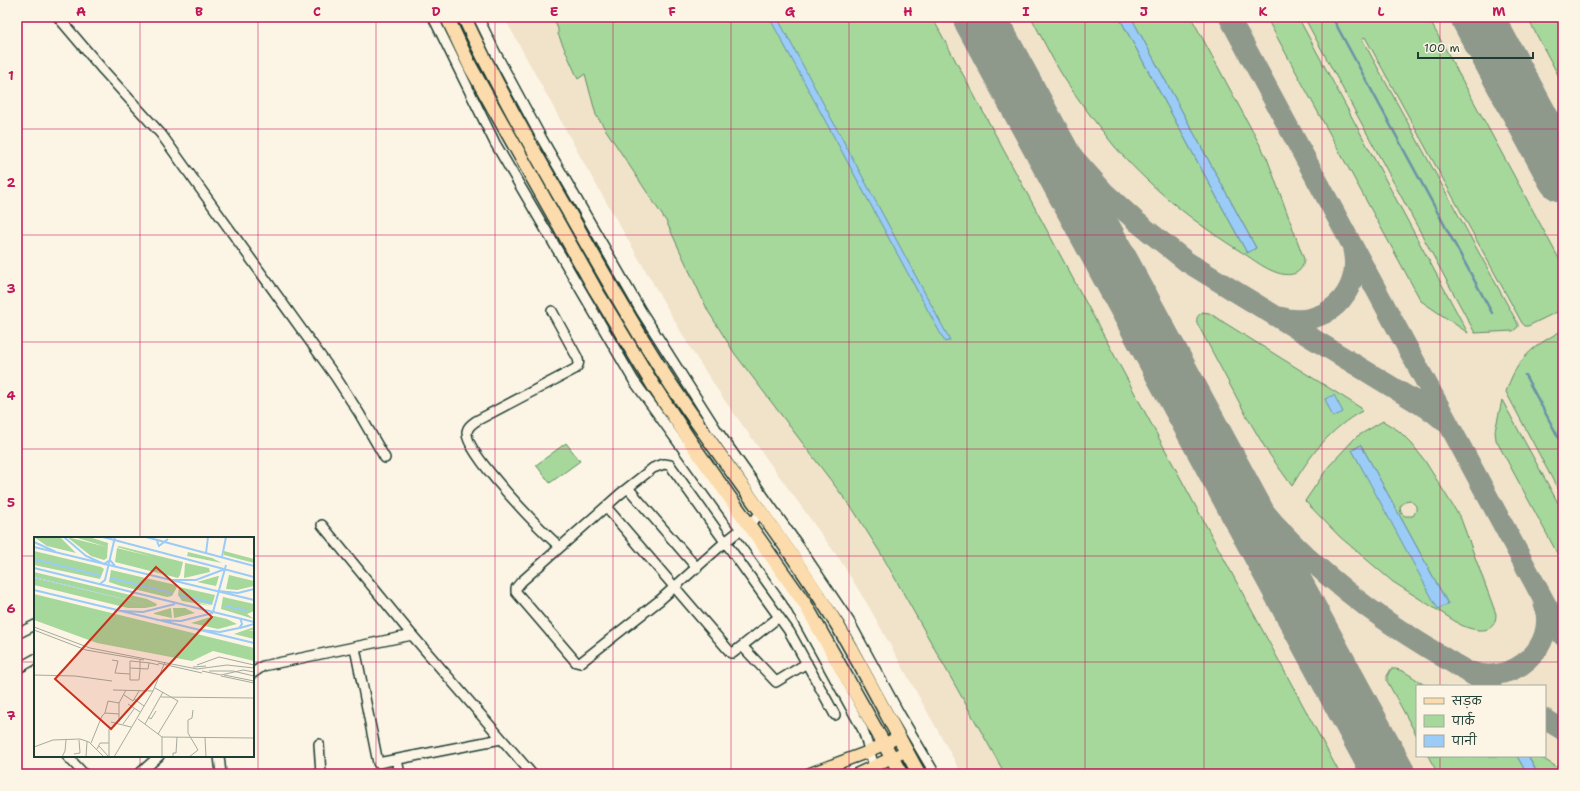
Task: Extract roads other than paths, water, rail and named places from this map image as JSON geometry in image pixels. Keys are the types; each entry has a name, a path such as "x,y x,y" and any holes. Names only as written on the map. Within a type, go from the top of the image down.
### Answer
{"highway":[{"path":"447,17 470,66 600,296 653,385 745,526 805,604 901,774"},
{"path":"464,17 483,58 505,98 607,279 665,376 838,626 919,774"}],"main road":[{"path":"809,774 869,751 899,737"},
{"path":"857,774 876,770 906,751"}],"street":[{"path":"58,17 103,70 161,134 335,376 359,413 385,458"},
{"path":"433,17 495,143 634,381 745,526 791,599 863,730 876,770"},
{"path":"478,17 495,52 542,139 640,311 716,429 798,545 849,621 899,713 935,774"},
{"path":"552,311 579,360 578,366 575,369 476,421 471,425 467,432 471,446 502,487 560,547"},
{"path":"761,514 725,542 675,587 590,656 578,663 516,592 516,588 521,582 628,488 656,466 664,464 670,465 725,542 779,617 807,663 835,714"},
{"path":"628,488 697,568"},
{"path":"606,507 730,653 732,654 779,617"},
{"path":"322,525 412,636 532,774"},
{"path":"17,634 34,625"},
{"path":"255,668 412,636"},
{"path":"742,646 776,682 807,663"},
{"path":"354,648 378,762 397,760 501,738"},
{"path":"17,669 34,660"},
{"path":"319,744 321,774"},
{"path":"68,757 84,774"},
{"path":"139,774 158,757"},
{"path":"219,757 220,774"},
{"path":"397,760 400,774"}],"water":[{"path":"769,17 777,17 950,340 945,342"},
{"path":"1119,17 1131,17 1256,248 1247,253"},
{"path":"1334,395 1343,412 1333,417 1325,399"},
{"path":"1361,445 1448,604 1438,609 1352,450"},
{"path":"1518,757 1529,757 1538,774 1527,774"}],"waterway":[{"path":"1332,17 1492,313"},
{"path":"1525,375 1563,446"}],"tunnel":[{"path":"472,17 517,102"},
{"path":"650,332 672,371 702,415"},
{"path":"741,471 766,508"},
{"path":"880,690 928,774"}]}
